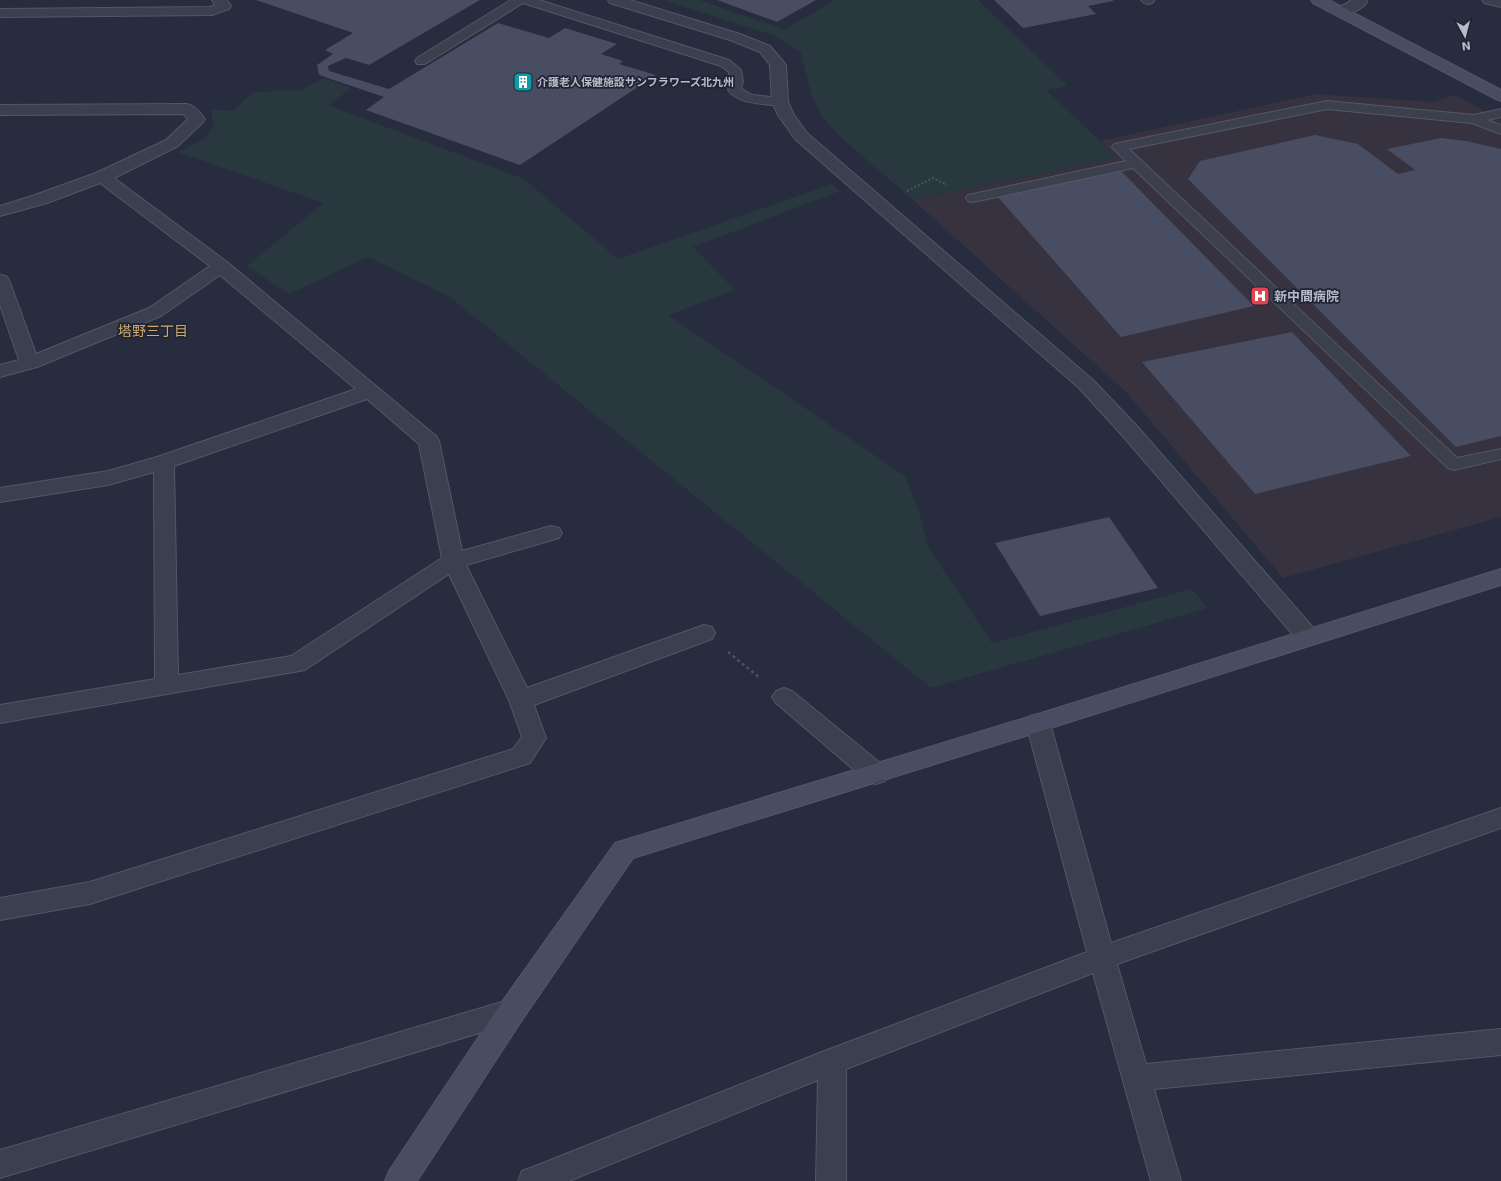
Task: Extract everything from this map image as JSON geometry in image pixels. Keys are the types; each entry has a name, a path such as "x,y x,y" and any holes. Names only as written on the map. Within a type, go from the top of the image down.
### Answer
{"street":[{"path":"0,13 212,11 224,6 219,0"},
{"path":"615,0 735,37 765,49 778,65 780,102 786,115 801,136 1086,384 1129,430 1308,637"},
{"path":"1318,0 1501,96"},
{"path":"1341,12 1360,2 1357,0"},
{"path":"1489,0 1501,3"},
{"path":"0,110 187,109 196,119 172,144 102,177 41,199 0,211"},
{"path":"0,908 90,893 521,756 534,738 521,700 453,561 429,442 220,266 102,177"},
{"path":"0,371 30,363 155,312 220,266"},
{"path":"0,280 30,363"},
{"path":"0,495 108,478 164,462 370,391"},
{"path":"164,462 167,685"},
{"path":"0,714 297,664 453,561 551,533"},
{"path":"400,1181 512,1011 624,850 876,774 1501,577"},
{"path":"521,700 704,633"},
{"path":"784,697 876,774"},
{"path":"1038,723 1102,958 1166,1181"},
{"path":"534,1181 832,1061 1102,958 1501,818"},
{"path":"0,1164 512,1011"},
{"path":"1137,1078 1501,1042"},
{"path":"831,1181 832,1061"}],"lane":[{"path":"421,61 519,0"},
{"path":"527,0 724,63 734,70 737,82 734,90 749,98 780,102"},
{"path":"1501,130 1474,119 1327,105 1119,147 1454,464 1501,454"},
{"path":"1474,119 1501,113"},
{"path":"973,198 1136,163"}],"path":[{"path":"879,203 933,178 973,198"},
{"path":"704,633 784,697"}],"shaded area":[{"path":"664,0 699,0 785,29 835,0 978,0 1068,86 1046,90 1118,158 913,200 837,134 821,115 812,96 801,53 775,36"},
{"path":"322,78 352,88 328,105 524,179 618,259 832,184 840,191 693,247 735,290 668,315 905,476 918,509 928,547 992,643 1192,589 1208,608 931,688 450,297 368,257 289,294 247,266 323,203 178,152 204,139 214,126 211,109 234,111 253,92 303,90"},
{"name":"新中間病院","path":"1316,94 1434,102 1455,95 1501,120 1501,517 1283,578 1126,392 913,200 1117,158 1100,141"}],"building":[{"name":"介護老人保健施設サンフラワーズ北九州","path":"256,0 480,0 369,65 346,58 328,66 329,71 389,89 498,23 549,38 565,28 617,44 601,54 623,61 619,64 656,75 520,165 366,110 384,97 319,75 317,65 333,54 325,50 353,33"},
{"path":"717,0 816,0 777,22"},
{"path":"994,0 1113,1 1088,6 1096,14 1023,28"},
{"name":"新中間病院","path":"1315,135 1358,144 1398,174 1415,170 1387,149 1441,138 1466,141 1501,149 1501,436 1456,447 1188,179 1200,161"},
{"path":"1120,170 1254,306 1121,337 997,196"},
{"path":"1292,332 1411,456 1255,494 1142,362"},
{"path":"1109,517 1158,588 1040,616 995,543"}],"place":[{"name":"介護老人保健施設サンフラワーズ北九州","path":"523,82"},
{"name":"新中間病院","path":"1260,296"}],"district":[{"name":"塔野三丁目","path":"153,331"}]}
